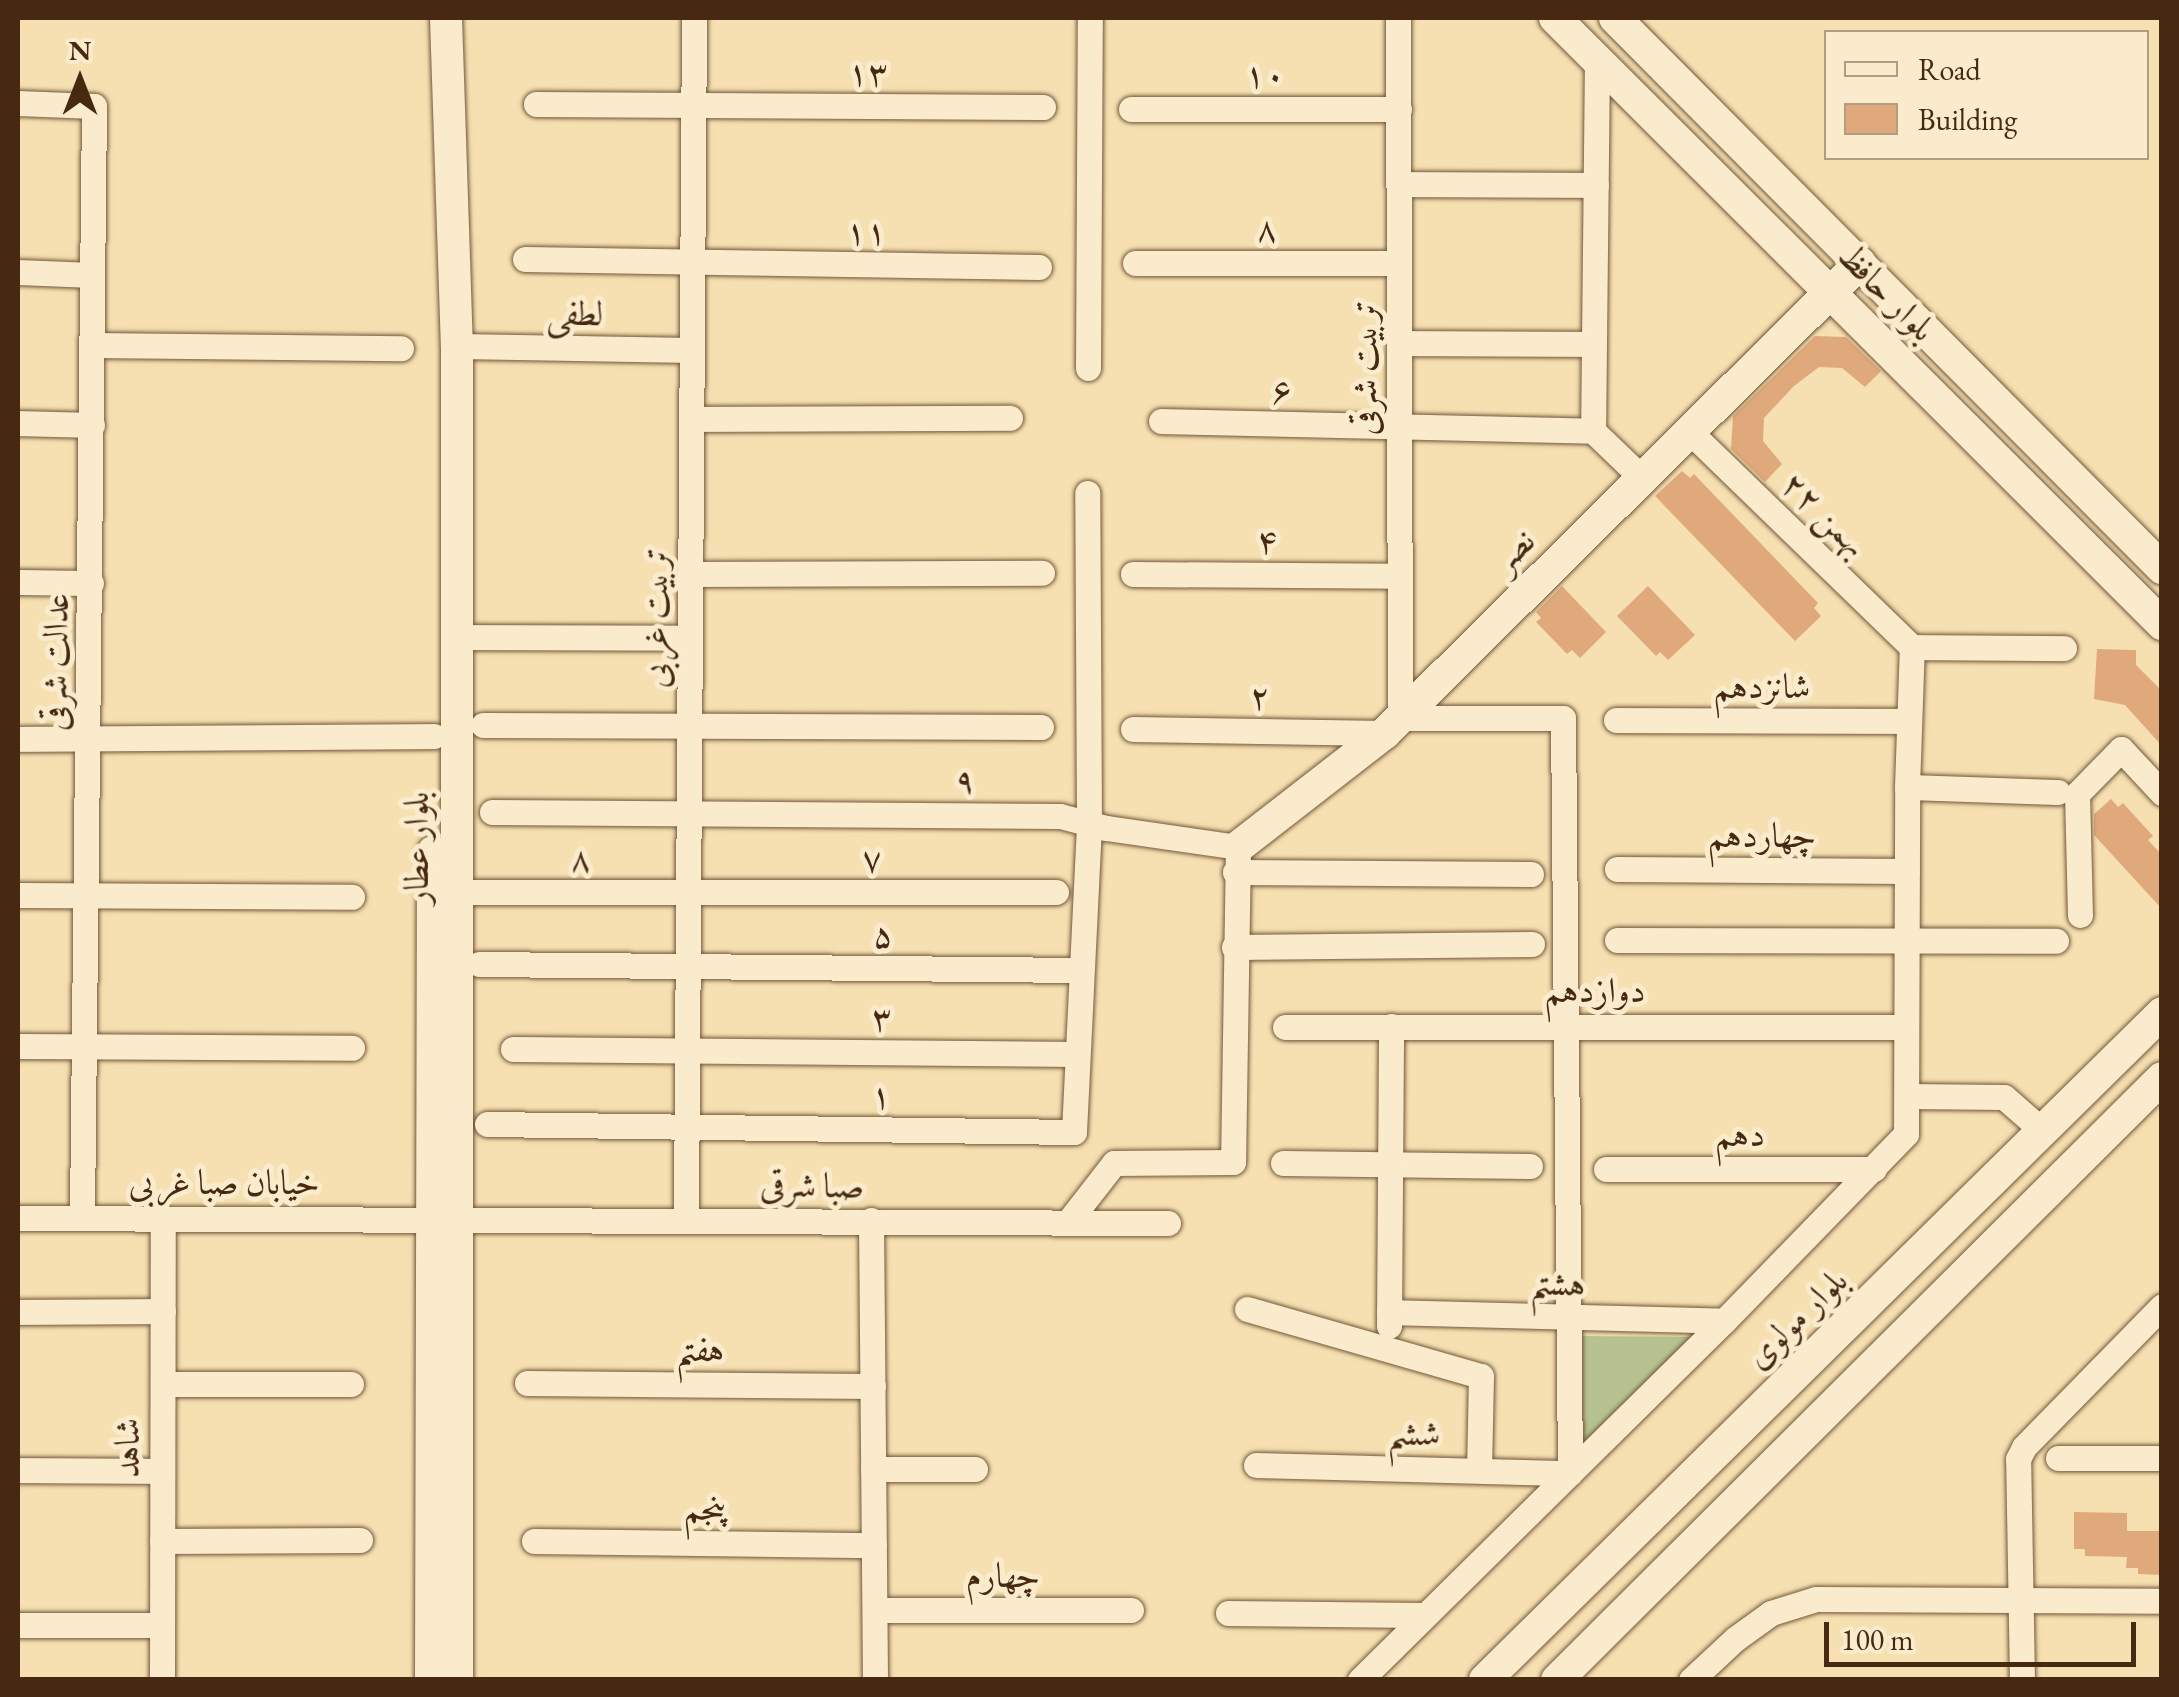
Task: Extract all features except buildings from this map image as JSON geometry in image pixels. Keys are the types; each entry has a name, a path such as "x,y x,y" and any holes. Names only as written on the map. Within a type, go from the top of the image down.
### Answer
{"street":[{"name":"بلوار عطار","path":"427,18 436,348 434,736 443,1216 458,1680"},
{"name":"بلوار عطار","path":"431,1680 456,637 457,346 446,18"},
{"name":"تربیت غربی","path":"686,1218 694,18"},
{"path":"1088,368 1090,18"},
{"name":"تربیت شرقی","path":"1393,725 1400,576 1398,18"},
{"name":"بلوار حافظ","path":"1555,18 2162,624"},
{"name":"بلوار حافظ","path":"1615,18 2162,568"},
{"path":"1597,58 1593,432 1642,478"},
{"name":"عدالت شرقی","path":"18,103 94,106 82,1218"},
{"name":"۱۳","path":"536,104 1043,107"},
{"name":"۱۰","path":"1131,108 1398,108"},
{"path":"1398,184 1596,185"},
{"name":"۱۱","path":"525,259 692,265 1038,266"},
{"name":"۸","path":"1135,263 1399,263"},
{"name":"نصر","path":"1236,859 1393,725 1860,263"},
{"path":"18,272 92,275"},
{"path":"1399,343 1594,344"},
{"path":"92,344 401,348"},
{"name":"لطفی","path":"457,346 692,350"},
{"path":"691,419 1010,418"},
{"name":"۶","path":"1161,421 1593,432"},
{"path":"18,424 92,425"},
{"name":"۲۲ بهمن","path":"1690,431 1912,648"},
{"path":"1077,1054 1088,823 1086,493"},
{"path":"690,574 1042,573"},
{"name":"۴","path":"1133,574 1400,576"},
{"path":"18,582 91,583"},
{"path":"456,637 690,638"},
{"path":"1360,1680 1724,1322 1906,1134 1906,787 1912,648 2064,648"},
{"name":"۲","path":"1134,729 1563,718 1565,1025"},
{"name":"شانزدهم","path":"1616,720 1908,721"},
{"path":"483,725 1041,727"},
{"path":"18,739 434,736"},
{"path":"2080,914 2077,794 2121,748 2162,793"},
{"path":"1906,787 2058,792"},
{"path":"492,812 689,812"},
{"name":"۹","path":"689,812 1060,816 1236,859 1531,874"},
{"path":"1068,1222 1114,1163 1233,1162 1236,859"},
{"name":"چهاردهم","path":"1617,869 1906,870"},
{"name":"۸","path":"474,892 688,894"},
{"name":"۷","path":"688,894 1056,892"},
{"path":"18,895 352,897"},
{"path":"1617,940 2056,941"},
{"path":"1234,947 1532,944"},
{"path":"480,964 688,968"},
{"name":"۵","path":"688,968 1078,970"},
{"name":"بلوار مولوی","path":"1485,1680 2162,1013"},
{"path":"1565,1025 1570,1472"},
{"name":"دوازدهم","path":"1284,1026 1906,1026"},
{"path":"1389,1347 1391,1026"},
{"path":"18,1046 352,1048"},
{"path":"513,1049 687,1050"},
{"name":"۳","path":"687,1050 1077,1054"},
{"name":"۱","path":"686,1128 1074,1132 1077,1054"},
{"path":"1557,1680 2162,1078"},
{"path":"1907,1096 2004,1096 2044,1132"},
{"path":"487,1124 686,1128"},
{"path":"1283,1164 1530,1166"},
{"name":"دهم","path":"1606,1169 1874,1169"},
{"name":"خیابان صبا غربی","path":"18,1218 443,1216"},
{"name":"صبا شرقی","path":"443,1216 1168,1223"},
{"name":"شاهد","path":"162,1680 163,1218"},
{"path":"872,1220 875,1680"},
{"path":"1873,1299 1906,1332"},
{"path":"2022,1680 2018,1459 2024,1446 2151,1328 2162,1306"},
{"path":"1247,1308 1481,1376 1479,1470"},
{"path":"18,1312 163,1311"},
{"name":"هشتم","path":"1389,1312 1724,1322"},
{"name":"هفتم","path":"527,1383 873,1386"},
{"path":"162,1384 351,1384"},
{"path":"2058,1458 2162,1458"},
{"name":"ششم","path":"1256,1465 1570,1472"},
{"path":"874,1469 975,1469"},
{"path":"18,1470 162,1471"},
{"path":"162,1541 360,1540"},
{"name":"پنجم","path":"534,1541 874,1545"},
{"path":"1692,1680 1735,1638 1771,1613 1816,1599 2162,1601"},
{"name":"چهارم","path":"875,1610 1131,1610"},
{"path":"1228,1613 1422,1615"},
{"path":"18,1625 162,1625"}],"green space":[{"path":"1581,1336 1692,1337 1580,1447"}]}
